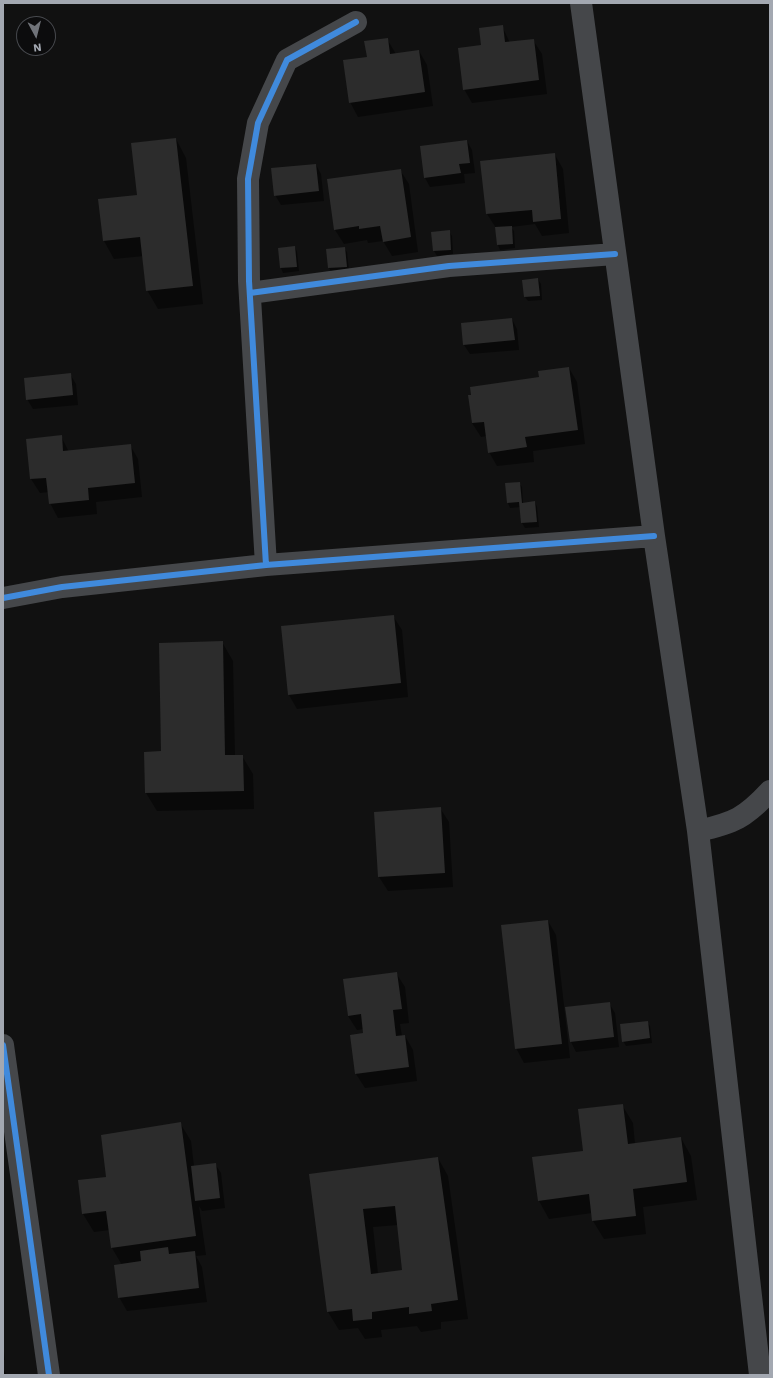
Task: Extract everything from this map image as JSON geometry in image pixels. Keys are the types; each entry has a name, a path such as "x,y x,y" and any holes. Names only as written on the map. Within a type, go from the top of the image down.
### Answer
{"street":[{"path":"582,3 654,536 698,831 760,1375"},
{"path":"266,564 250,293 248,179 258,123 287,60 356,22"},
{"path":"250,293 449,266 615,254"},
{"path":"3,598 62,587 266,564 654,536"},
{"path":"698,831 728,825 752,810 770,791"},
{"path":"3,1045 49,1375"}],"building":[{"path":"503,25 505,42 534,39 539,80 463,90 458,48 481,45 479,28"},
{"path":"388,38 390,54 419,50 425,92 349,103 343,60 367,57 364,41"},
{"path":"176,138 193,286 146,291 140,237 103,241 98,199 137,195 131,143"},
{"path":"467,140 470,163 459,164 461,173 424,178 420,146"},
{"path":"555,153 561,219 533,222 532,210 486,214 480,161"},
{"path":"316,164 319,191 274,196 271,168"},
{"path":"401,169 411,237 383,242 380,226 359,229 359,226 334,230 327,179"},
{"path":"512,226 513,244 497,245 495,227"},
{"path":"450,230 451,250 433,251 431,232"},
{"path":"295,246 297,267 280,268 278,248"},
{"path":"345,247 347,267 328,268 326,249"},
{"path":"538,278 540,296 524,297 522,280"},
{"path":"512,318 515,340 463,345 461,323"},
{"path":"569,367 578,430 525,437 527,447 488,453 484,422 472,423 468,395 471,395 470,387 539,377 538,371"},
{"path":"71,373 73,395 26,400 24,378"},
{"path":"62,435 63,451 131,444 135,483 88,488 89,500 49,504 46,478 30,479 26,439"},
{"path":"520,482 522,503 535,501 537,522 521,523 519,502 507,503 505,483"},
{"path":"394,615 401,683 288,695 281,626"},
{"path":"223,641 225,755 243,755 244,791 145,793 144,752 161,751 159,643"},
{"path":"441,807 445,873 378,877 374,812"},
{"path":"548,920 562,1044 515,1049 501,925"},
{"path":"397,972 402,1009 393,1010 396,1036 405,1035 409,1067 355,1074 350,1035 363,1033 361,1014 348,1016 343,979"},
{"path":"610,1002 614,1037 570,1042 565,1007"},
{"path":"648,1021 650,1038 622,1042 620,1024"},
{"path":"623,1104 628,1144 681,1137 687,1182 633,1189 636,1216 592,1221 589,1194 538,1201 532,1157 583,1151 578,1109"},
{"path":"181,1122 196,1236 111,1248 106,1211 82,1214 78,1180 106,1177 101,1135"},
{"path":"438,1157 458,1300 431,1304 432,1311 409,1314 409,1307 372,1312 372,1319 353,1321 352,1309 327,1312 309,1174","holes":["395,1206 402,1270 371,1274 363,1209"]},
{"path":"216,1163 220,1198 195,1201 191,1166"},
{"path":"168,1247 169,1254 195,1251 199,1288 118,1298 114,1265 141,1261 140,1251"}],"cycle path":[{"path":"266,565 249,281 248,179 258,123 287,60 356,22"},
{"path":"250,293 449,266 615,254"},
{"path":"3,598 62,587 266,565 654,536"},
{"path":"3,1045 49,1375"}]}
